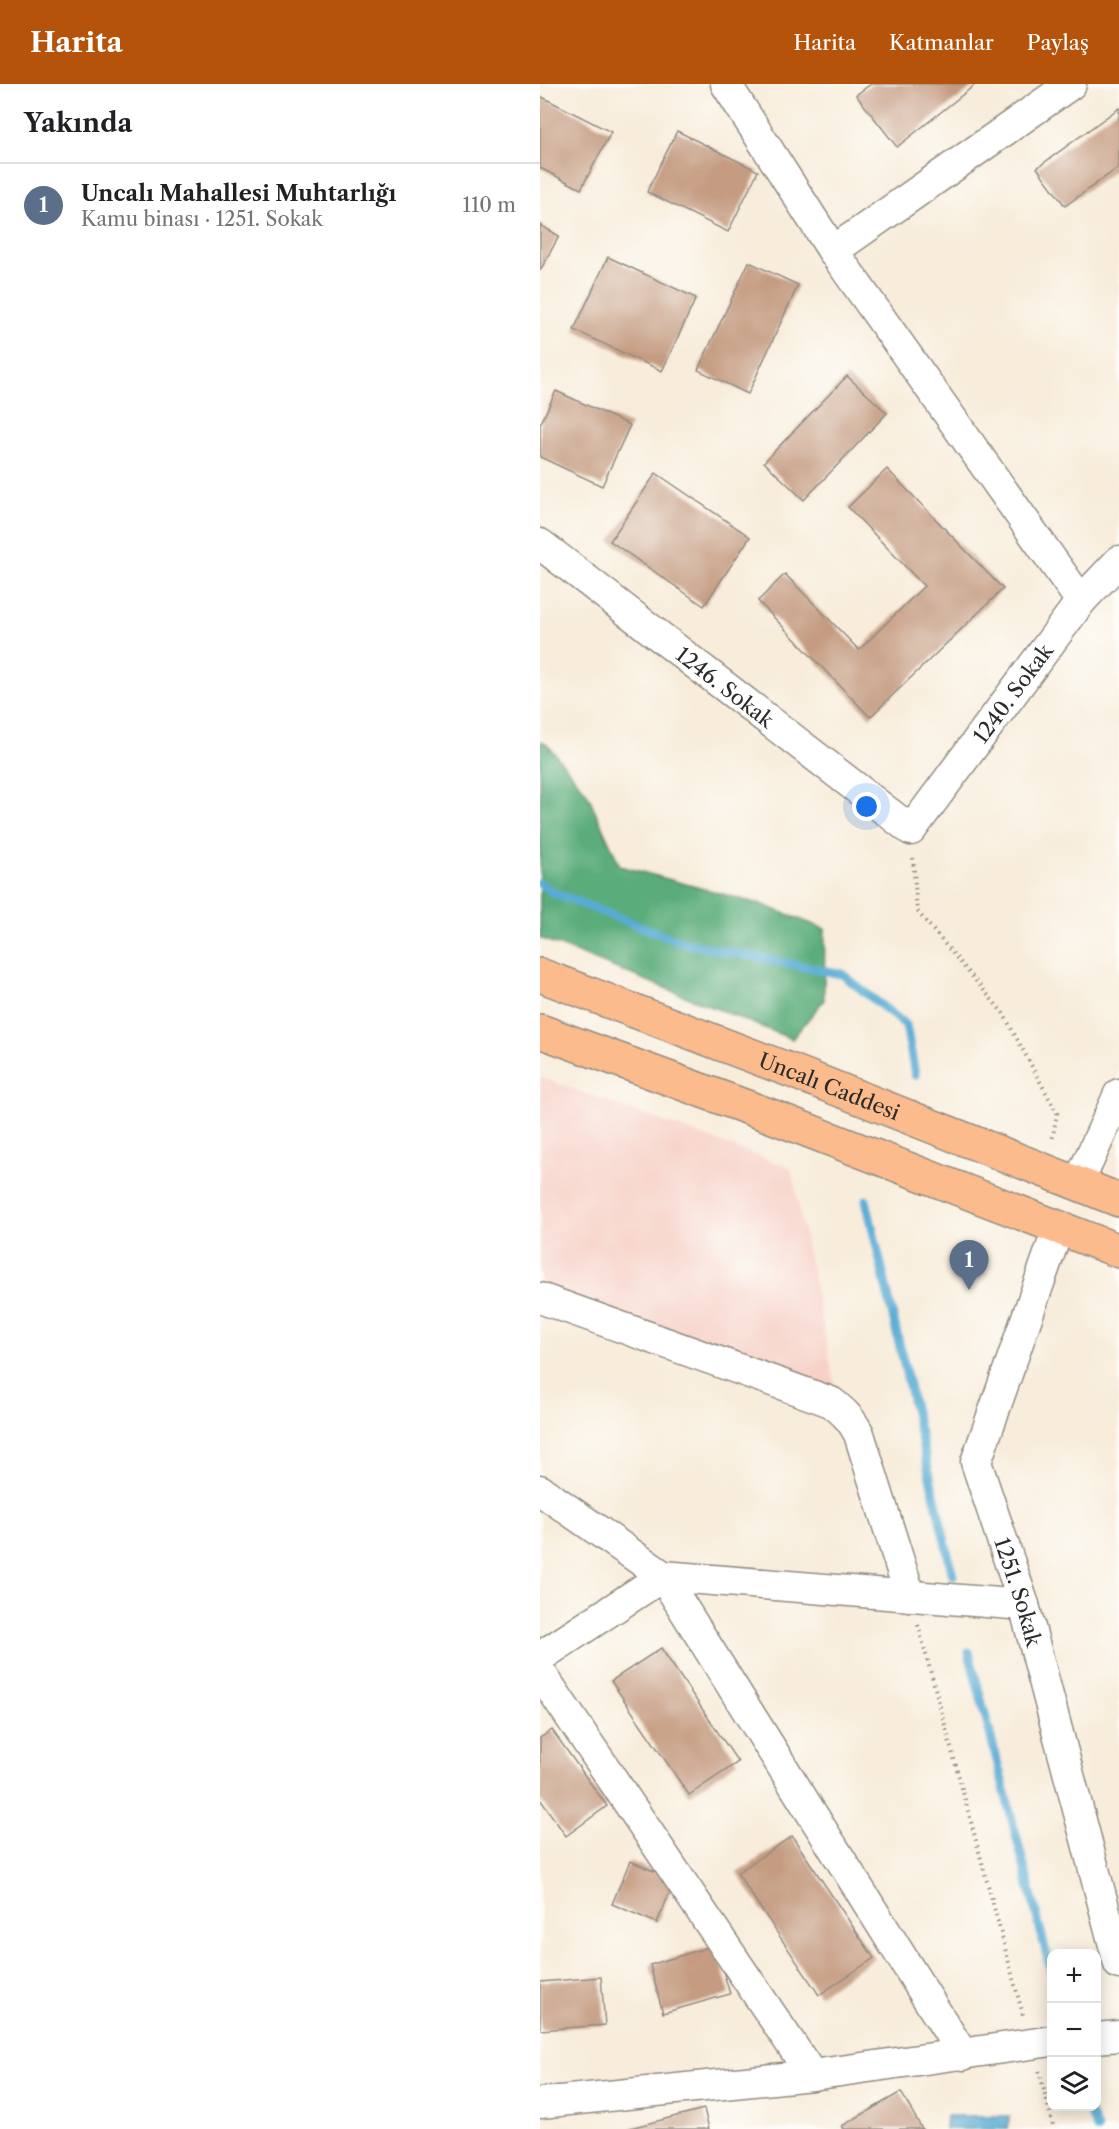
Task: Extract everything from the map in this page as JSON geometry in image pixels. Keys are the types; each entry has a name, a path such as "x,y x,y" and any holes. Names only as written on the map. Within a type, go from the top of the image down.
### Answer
{"main road":[{"name":"Uncalı Caddesi","path":"540,975 1119,1200"},
{"path":"540,1031 771,1116 1119,1251"}],"street":[{"path":"726,84 833,251 1081,601"},
{"path":"833,251 1071,84"},
{"name":"1246. Sokak","path":"540,544 911,830"},
{"name":"1240. Sokak","path":"911,830 1081,601 1119,561"},
{"path":"1078,1184 1119,1094"},
{"name":"1251. Sokak","path":"1059,1226 976,1462 1024,1605 1119,1964"},
{"path":"540,1298 823,1400 844,1412 853,1422 859,1434 910,1596"},
{"path":"540,1490 663,1576 963,2055"},
{"path":"540,1657 663,1576 1024,1605"},
{"path":"540,1672 812,2075"},
{"path":"1101,2038 1119,2036"},
{"path":"540,2103 812,2075 1041,2042"}],"path":[{"path":"911,830 918,911 1003,1013 1057,1113 1051,1146"},
{"path":"910,1596 1041,2042 1054,2129"}],"shaded area":[{"path":"540,1077 791,1168 838,1401 540,1293"}],"green space":[{"path":"540,741 546,743 587,793 620,866 763,905 825,929 824,1000 792,1039 540,938"}],"water":[{"path":"946,2116 1010,2116 1007,2129 945,2129"}],"building":[{"path":"871,84 976,84 897,147 856,95"},
{"path":"540,96 611,132 581,189 540,168"},
{"path":"1119,108 1119,167 1065,206 1037,168"},
{"path":"677,131 758,171 728,232 647,192"},
{"path":"540,225 559,236 540,271"},
{"path":"608,257 696,298 662,371 574,330"},
{"path":"749,262 798,285 748,394 698,370"},
{"path":"847,376 887,413 804,500 764,462"},
{"path":"556,391 630,425 602,486 540,457 540,425"},
{"path":"887,469 1003,589 870,717 758,601 785,574 859,650 924,586 848,507"},
{"path":"656,473 750,537 704,606 610,541"},
{"path":"661,1648 738,1762 689,1795 611,1681"},
{"path":"552,1730 607,1806 566,1836 540,1799 540,1738"},
{"path":"792,1836 874,1958 819,1995 737,1873"},
{"path":"630,1861 675,1880 657,1923 612,1904"},
{"path":"715,1945 730,1994 663,2013 650,1965"},
{"path":"601,1977 605,2025 540,2030 540,1982"},
{"path":"901,2092 922,2129 844,2129 842,2126"},
{"path":"704,2109 709,2129 630,2129 630,2128"}],"waterway":[{"path":"540,883 552,892 683,943 842,974 906,1025 915,1075"},
{"path":"866,1200 953,1576"},
{"path":"969,1652 1047,1956"},
{"path":"1089,2111 1097,2129"}],"place":[{"name":"Uncalı Mahallesi Muhtarlığı","path":"969,1290"}]}
